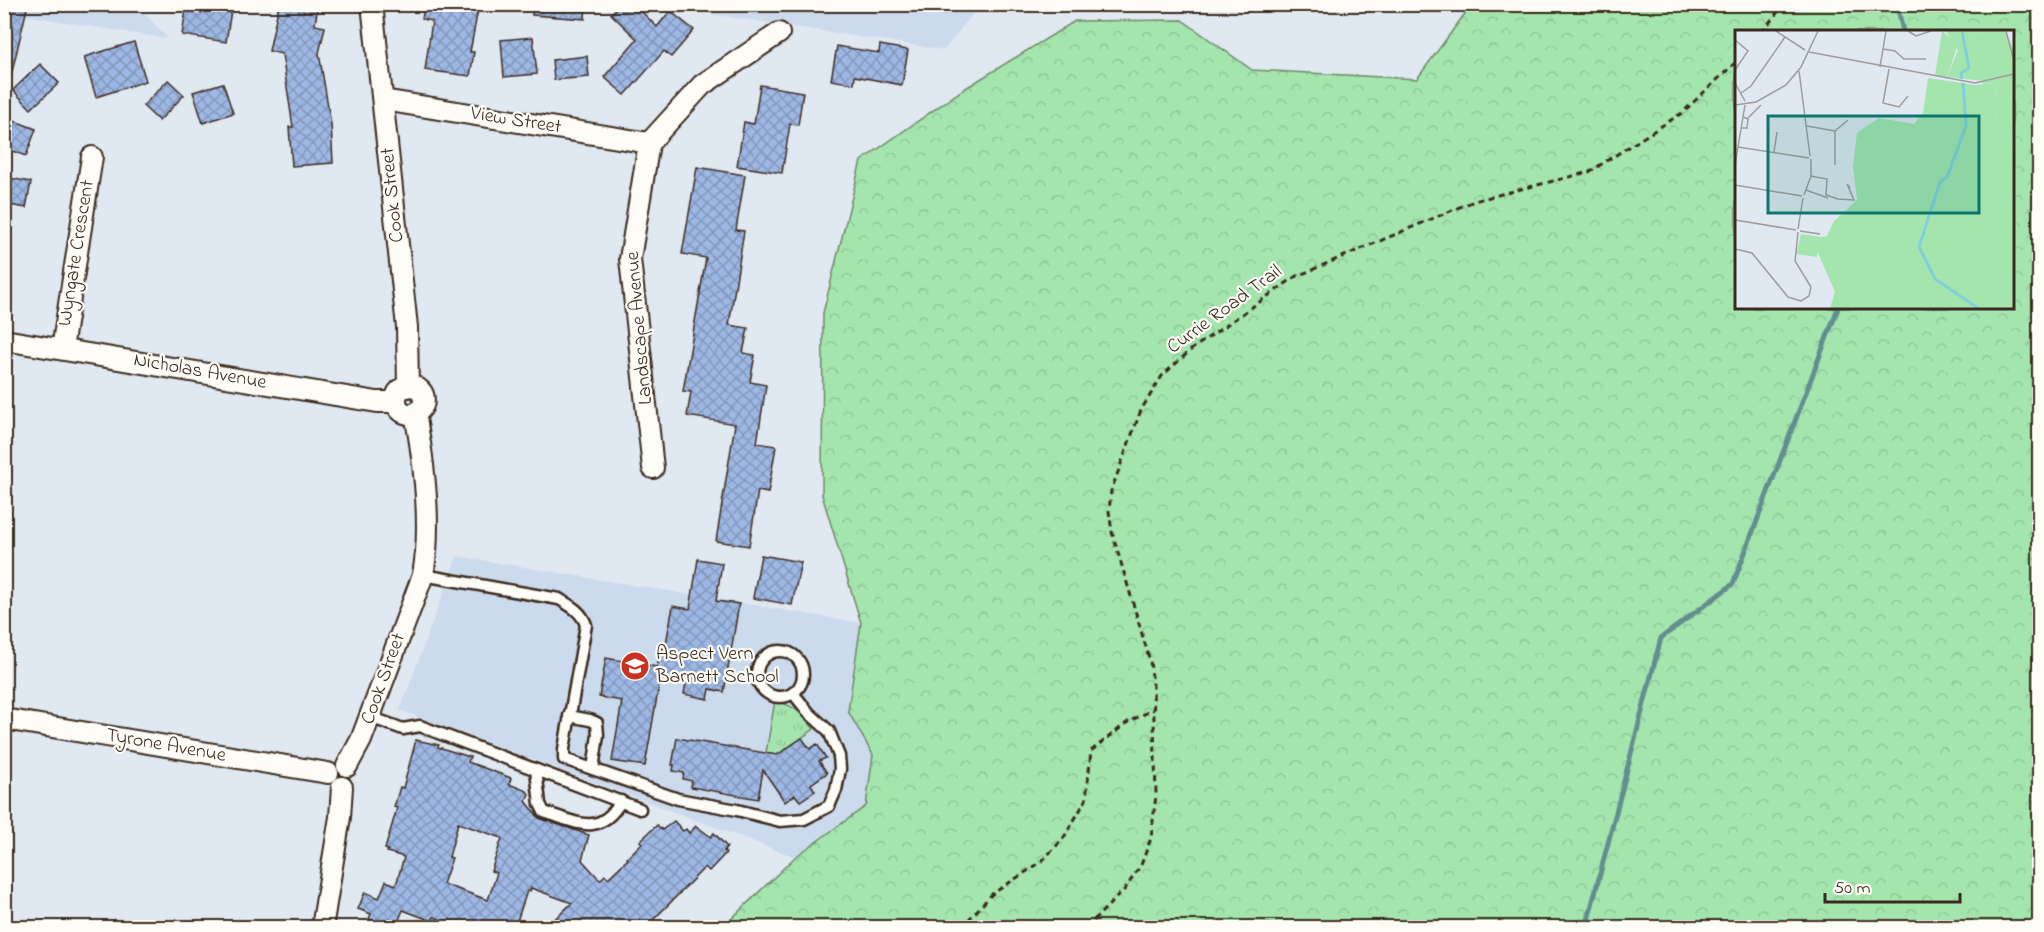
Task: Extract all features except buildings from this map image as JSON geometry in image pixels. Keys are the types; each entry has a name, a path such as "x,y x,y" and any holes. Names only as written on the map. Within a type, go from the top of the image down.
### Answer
{"street":[{"name":"Cook Street","path":"335,780 336,765 347,766 361,741 423,575 427,551 428,530 415,413 422,407 423,399 420,391 402,394 407,327 372,4"},
{"path":"649,142 702,85 779,33"},
{"name":"View Street","path":"382,99 649,142"},
{"name":"Landscape Avenue","path":"649,142 630,259 653,468"},
{"name":"Wyngate Crescent","path":"62,349 92,157"},
{"name":"Nicholas Avenue","path":"4,340 377,402 402,394"},
{"name":"Tyrone Avenue","path":"4,719 335,780"},
{"path":"322,927 340,817 335,780"}],"lane":[{"path":"423,575 559,599 575,608 586,625 569,716 564,759 678,799 780,821 804,819 829,806 836,790 840,769 839,756 829,731 809,713 793,693"},
{"path":"774,652 790,653 801,664 802,680 793,693 778,697 764,690 757,676 758,668 767,655 774,652"},
{"path":"569,716 597,723 598,735 593,769"},
{"path":"370,717 403,729 420,726 640,809"},
{"path":"536,770 540,804 544,812 584,825 599,824 613,814 621,801"}],"path":[{"path":"1764,30 1784,4"},
{"name":"Currie Road Trail","path":"1086,927 1125,889 1141,865 1151,838 1156,795 1154,708 1150,661 1112,532 1109,512 1111,490 1141,410 1162,376 1192,350 1295,277 1474,201 1589,172 1682,113 1735,64"},
{"path":"961,927 992,894 1041,862 1064,839 1086,800 1091,751 1128,722 1154,708"}],"shaded area":[{"path":"4,5 137,5 168,39 5,12"},
{"path":"652,5 980,5 944,50"},
{"name":"Aspect Vern Barnett School","path":"457,556 861,623 848,711 873,755 866,806 795,857 400,710"}],"green space":[{"path":"1472,4 2039,5 2039,927 723,927 795,857 866,806 873,755 848,711 861,623 822,495 823,313 861,161 961,91 1075,21 1182,20 1252,70 1417,79"},
{"path":"775,701 798,711 814,729 764,764"}],"waterway":[{"path":"1897,4 1903,30"},
{"path":"1586,928 1661,638 1733,584 1838,309"}],"place":[{"name":"Aspect Vern Barnett School","path":"635,666"}]}
